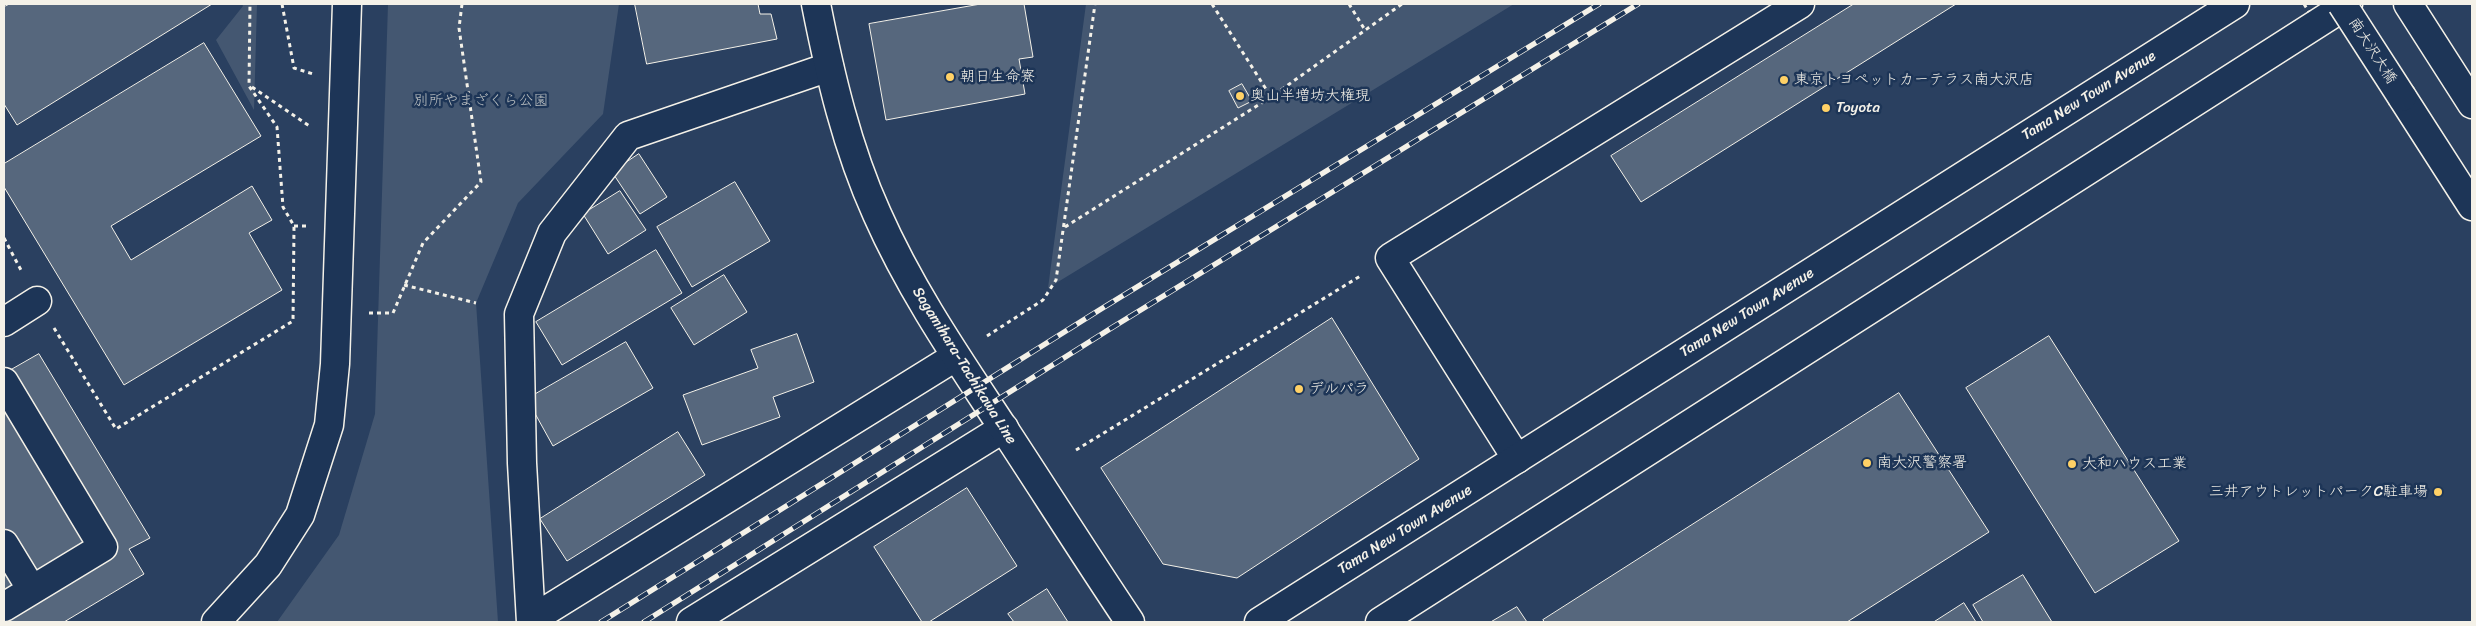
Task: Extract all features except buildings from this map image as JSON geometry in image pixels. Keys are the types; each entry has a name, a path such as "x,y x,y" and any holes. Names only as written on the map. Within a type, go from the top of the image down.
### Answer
{"street":[{"path":"216,622 268,565 300,515 329,425 335,364 347,4"},
{"name":"Sagamihara-Tachikawa Line","path":"816,4 829,67 852,146 876,212 896,254 955,357 1004,428 1130,622"},
{"path":"1517,459 1390,258 1800,4"},
{"name":"Tama New Town Avenue","path":"1259,622 2235,4"},
{"name":"南大沢大橋","path":"2342,4 2472,206"},
{"path":"1380,622 2348,4"},
{"path":"2408,4 2472,104"},
{"path":"829,67 628,136 552,233 519,314 522,463 531,621 955,357"},
{"path":"4,322 37,301"},
{"path":"4,382 104,547 4,607"},
{"path":"691,622 1004,428"},
{"path":"4,544 32,590"}],"path":[{"path":"4,238 37,301 116,429 293,321 294,226 283,207 277,127 249,86 250,4"},
{"path":"282,4 294,68 321,77"},
{"path":"366,313 393,313 423,243 481,182 459,28 462,4"},
{"path":"987,336 1043,300 1056,280 1096,4"},
{"path":"1212,4 1271,96"},
{"path":"1349,4 1366,30"},
{"path":"1065,227 1271,96 1402,4"},
{"path":"249,86 320,132"},
{"path":"1076,450 1390,258"},
{"path":"404,285 476,303"}],"green space":[{"path":"242,4 257,4 254,110 216,40 243,6"},
{"name":"別所やまざくら公園","path":"388,4 619,4 603,114 518,203 476,303 498,622 277,622 339,535 375,414"},
{"path":"1086,4 1514,4 1048,288"}],"railway":[{"path":"601,622 1101,309 1599,4"},
{"path":"644,622 1113,327 1638,4"}],"place":[{"name":"朝日生命寮","path":"950,77"},
{"name":"東京トヨペットカーテラス南大沢店","path":"1784,80"},
{"name":"奥山半増坊大権現","path":"1240,96"},
{"name":"Toyota","path":"1826,108"},
{"name":"デルパラ","path":"1299,389"},
{"name":"南大沢警察署","path":"1867,463"},
{"name":"大和ハウス工業","path":"2072,464"},
{"name":"三井アウトレットパークC駐車場","path":"2438,492"}]}
